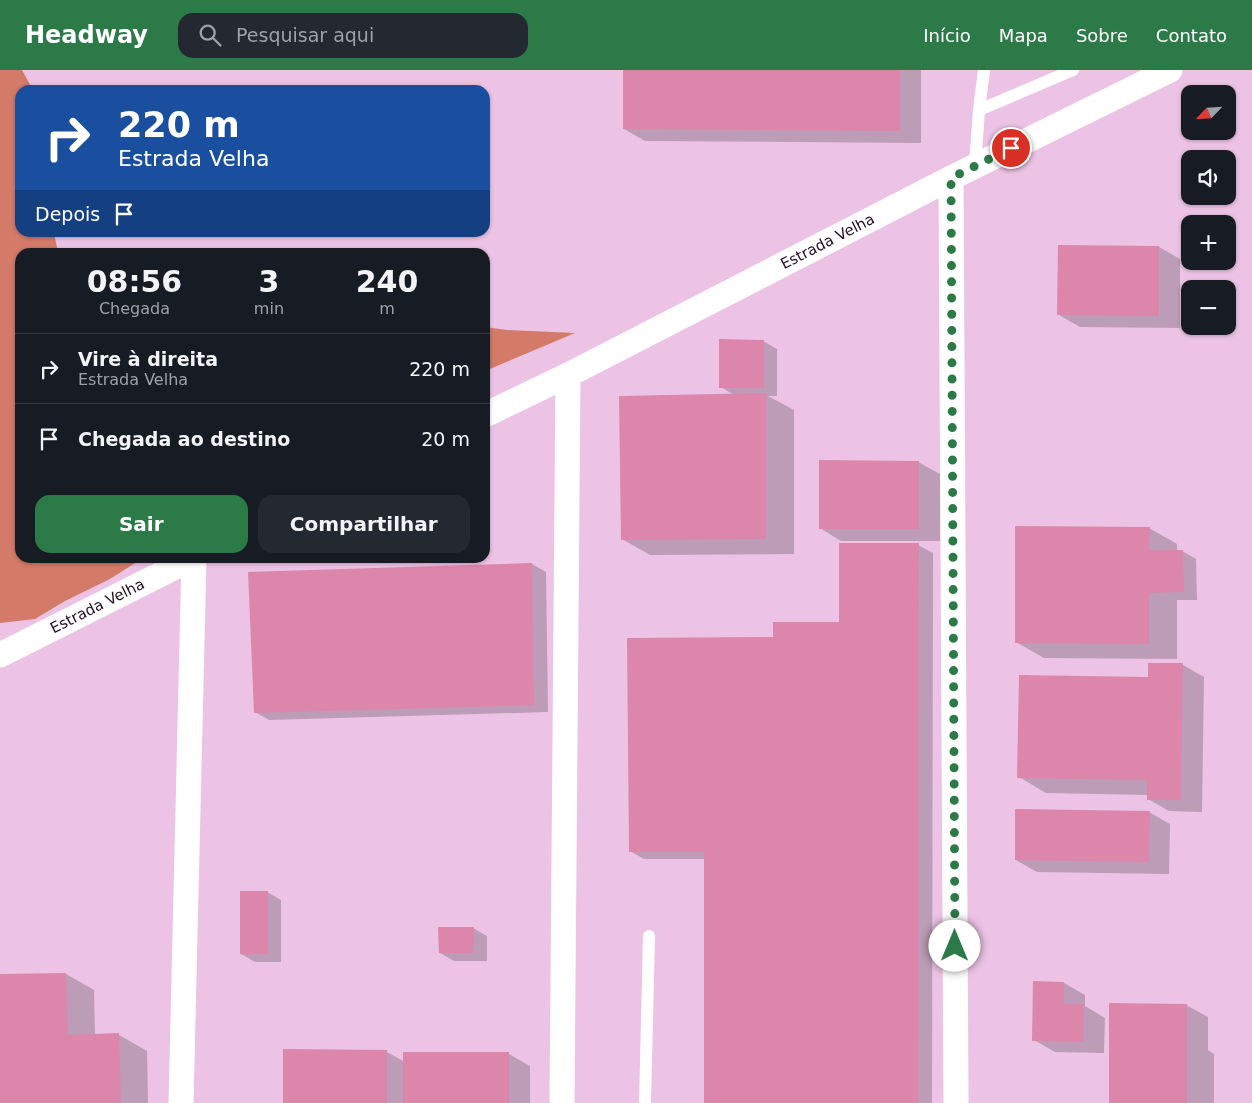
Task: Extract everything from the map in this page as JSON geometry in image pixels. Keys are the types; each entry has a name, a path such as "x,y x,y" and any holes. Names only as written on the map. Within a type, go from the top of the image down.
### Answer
{"street":[{"name":"Estrada Velha","path":"490,413 568,375 951,178 1170,70"},
{"path":"951,178 956,1103"},
{"path":"562,1103 568,375"},
{"name":"Estrada Velha","path":"0,655 184,563"},
{"path":"181,1103 194,563"}],"lane":[{"path":"975,166 984,70"},
{"path":"979,110 1073,70"},
{"path":"645,1103 649,936"}],"shaded area":[{"path":"0,70 22,70 30,85 15,85 15,237 55,237 57,248 15,248 15,563 135,563 110,579 65,601 35,619 0,623"},
{"path":"490,328 575,333 490,369"}],"building":[{"path":"623,70 900,70 900,131 623,129"},
{"path":"1058,245 1159,246 1159,316 1057,315"},
{"path":"719,339 764,340 764,388 719,388"},
{"path":"766,393 766,539 621,540 619,396"},
{"path":"819,460 919,461 919,529 819,529"},
{"path":"1015,526 1150,527 1149,550 1183,550 1184,592 1149,593 1149,644 1015,643"},
{"path":"839,543 919,543 918,1103 704,1103 704,852 629,852 627,638 773,637 773,622 839,622"},
{"path":"532,563 534,705 254,713 248,572"},
{"path":"1148,663 1183,663 1181,800 1147,800 1147,780 1017,778 1019,675 1148,677"},
{"path":"1015,809 1150,811 1149,862 1015,860"},
{"path":"240,891 268,891 268,954 240,954"},
{"path":"438,927 474,927 473,953 439,953"},
{"path":"66,973 68,1035 119,1033 121,1103 0,1103 0,974"},
{"path":"1033,981 1064,982 1064,1004 1084,1004 1083,1042 1032,1041"},
{"path":"1109,1003 1187,1004 1187,1103 1109,1103"},
{"path":"283,1049 387,1050 387,1103 283,1103"},
{"path":"403,1052 509,1052 509,1103 403,1103"}],"route":[{"path":"955,946 951,178 1011,148"}]}
